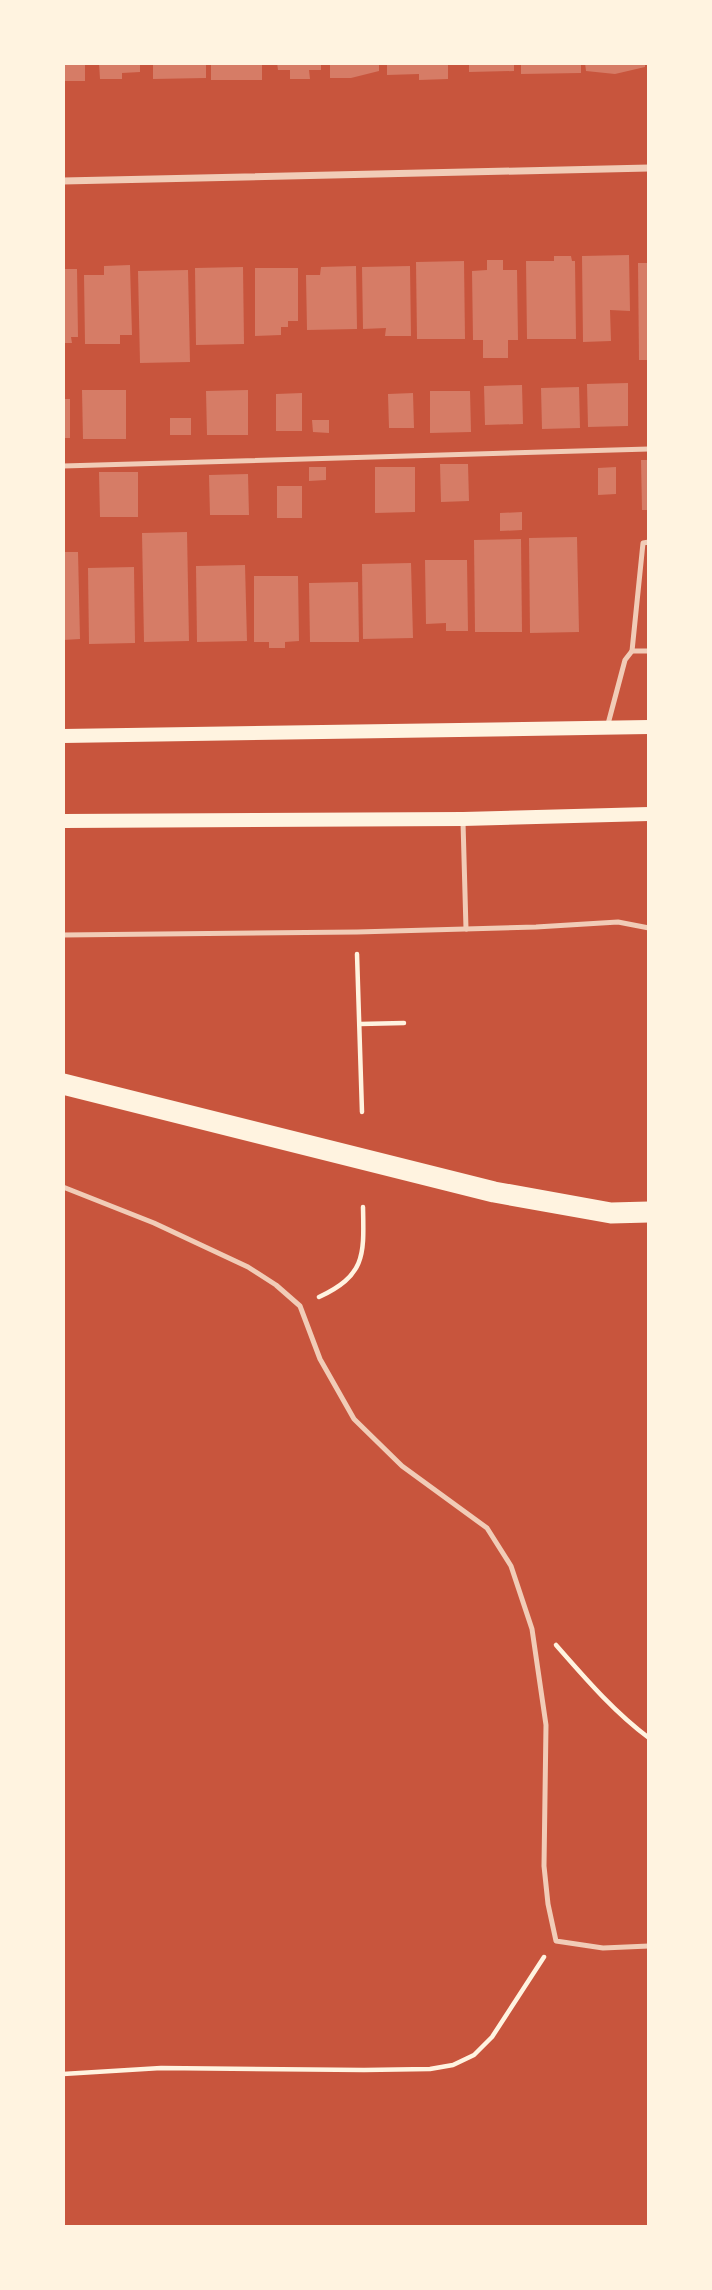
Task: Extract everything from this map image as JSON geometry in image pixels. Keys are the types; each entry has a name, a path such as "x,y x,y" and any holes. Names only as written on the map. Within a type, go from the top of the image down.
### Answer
{"highway":[{"path":"63,1084 494,1192 611,1213 649,1212"}],"main road":[{"path":"63,736 649,727"},
{"path":"63,821 463,819 649,814"}],"street":[{"path":"63,181 649,168"}],"lane":[{"path":"63,466 649,449"},
{"path":"608,728 625,660 632,651 643,543 649,542"},
{"path":"632,651 649,651"},
{"path":"463,819 466,929"},
{"path":"63,935 357,932 618,922 649,928"},
{"path":"63,1187 154,1223 248,1266 276,1285 300,1306 320,1359 354,1419 402,1466 486,1528 511,1566 532,1629 546,1725 544,1866 556,1941 603,1948 649,1946"}],"path":[{"path":"357,932 362,1112"},
{"path":"360,1024 404,1023"},
{"path":"300,1306 345,1283 358,1267 364,1234 363,1207"},
{"path":"532,1629 541,1627 590,1684 649,1738"},
{"path":"63,2074 161,2068 364,2070 430,2069 453,2065 474,2055 492,2037 556,1941"}],"building":[{"path":"63,63 85,63 85,81 63,81"},
{"path":"99,63 140,63 140,72 122,73 122,79 100,79"},
{"path":"153,63 206,63 206,78 153,79"},
{"path":"211,63 262,63 262,80 211,80"},
{"path":"277,63 321,63 321,70 309,70 310,79 290,79 290,70 278,70"},
{"path":"330,63 379,63 379,71 351,78 330,78"},
{"path":"387,63 448,63 448,79 419,80 419,74 387,75"},
{"path":"469,63 514,63 514,71 469,72"},
{"path":"521,63 581,63 581,73 521,74"},
{"path":"585,63 645,63 645,67 615,74 586,71"},
{"path":"629,255 630,311 610,310 611,341 583,342 582,256"},
{"path":"554,256 571,256 572,261 575,261 576,339 527,339 526,261 554,261"},
{"path":"487,260 503,260 503,270 517,270 518,340 508,340 508,358 483,358 483,340 473,340 472,271 487,270"},
{"path":"464,261 465,339 417,339 416,262"},
{"path":"638,263 649,263 649,360 639,360"},
{"path":"130,265 132,335 120,335 120,344 85,344 84,275 104,275 104,266"},
{"path":"356,266 357,329 307,330 306,275 320,275 321,267"},
{"path":"410,266 411,336 385,336 386,328 363,329 362,267"},
{"path":"243,267 244,344 196,345 195,268"},
{"path":"255,268 298,268 298,321 288,321 288,327 281,327 281,335 255,336"},
{"path":"63,269 77,269 78,337 71,337 72,343 63,343"},
{"path":"188,270 190,362 140,363 138,271"},
{"path":"628,383 628,426 588,427 587,384"},
{"path":"522,385 523,424 485,425 484,386"},
{"path":"579,387 580,428 542,429 541,388"},
{"path":"82,390 126,390 126,439 83,439"},
{"path":"248,390 248,435 207,435 206,391"},
{"path":"430,391 470,391 471,432 430,433"},
{"path":"302,393 302,431 276,431 276,394"},
{"path":"413,393 414,428 389,428 388,394"},
{"path":"63,399 70,399 70,438 63,438"},
{"path":"170,418 191,418 191,435 170,435"},
{"path":"312,420 329,420 329,433 313,432"},
{"path":"641,460 649,460 649,510 642,510"},
{"path":"440,464 468,464 469,501 441,502"},
{"path":"309,467 326,467 326,480 309,481"},
{"path":"375,467 415,467 415,512 375,513"},
{"path":"616,467 616,494 598,495 598,468"},
{"path":"99,472 138,472 138,517 100,517"},
{"path":"248,474 249,515 210,515 209,475"},
{"path":"277,486 302,486 302,518 277,518"},
{"path":"522,512 522,530 500,531 500,513"},
{"path":"187,532 189,641 144,642 142,533"},
{"path":"577,537 579,632 530,633 529,538"},
{"path":"521,539 522,632 475,632 474,540"},
{"path":"63,552 78,552 80,639 63,640"},
{"path":"425,560 467,560 468,631 446,631 446,623 426,624"},
{"path":"411,563 413,638 363,639 362,564"},
{"path":"245,565 247,641 197,642 196,566"},
{"path":"134,567 135,643 89,644 88,568"},
{"path":"254,576 298,576 299,641 285,642 285,648 269,648 269,642 254,642"},
{"path":"358,582 359,642 310,642 309,583"}]}
